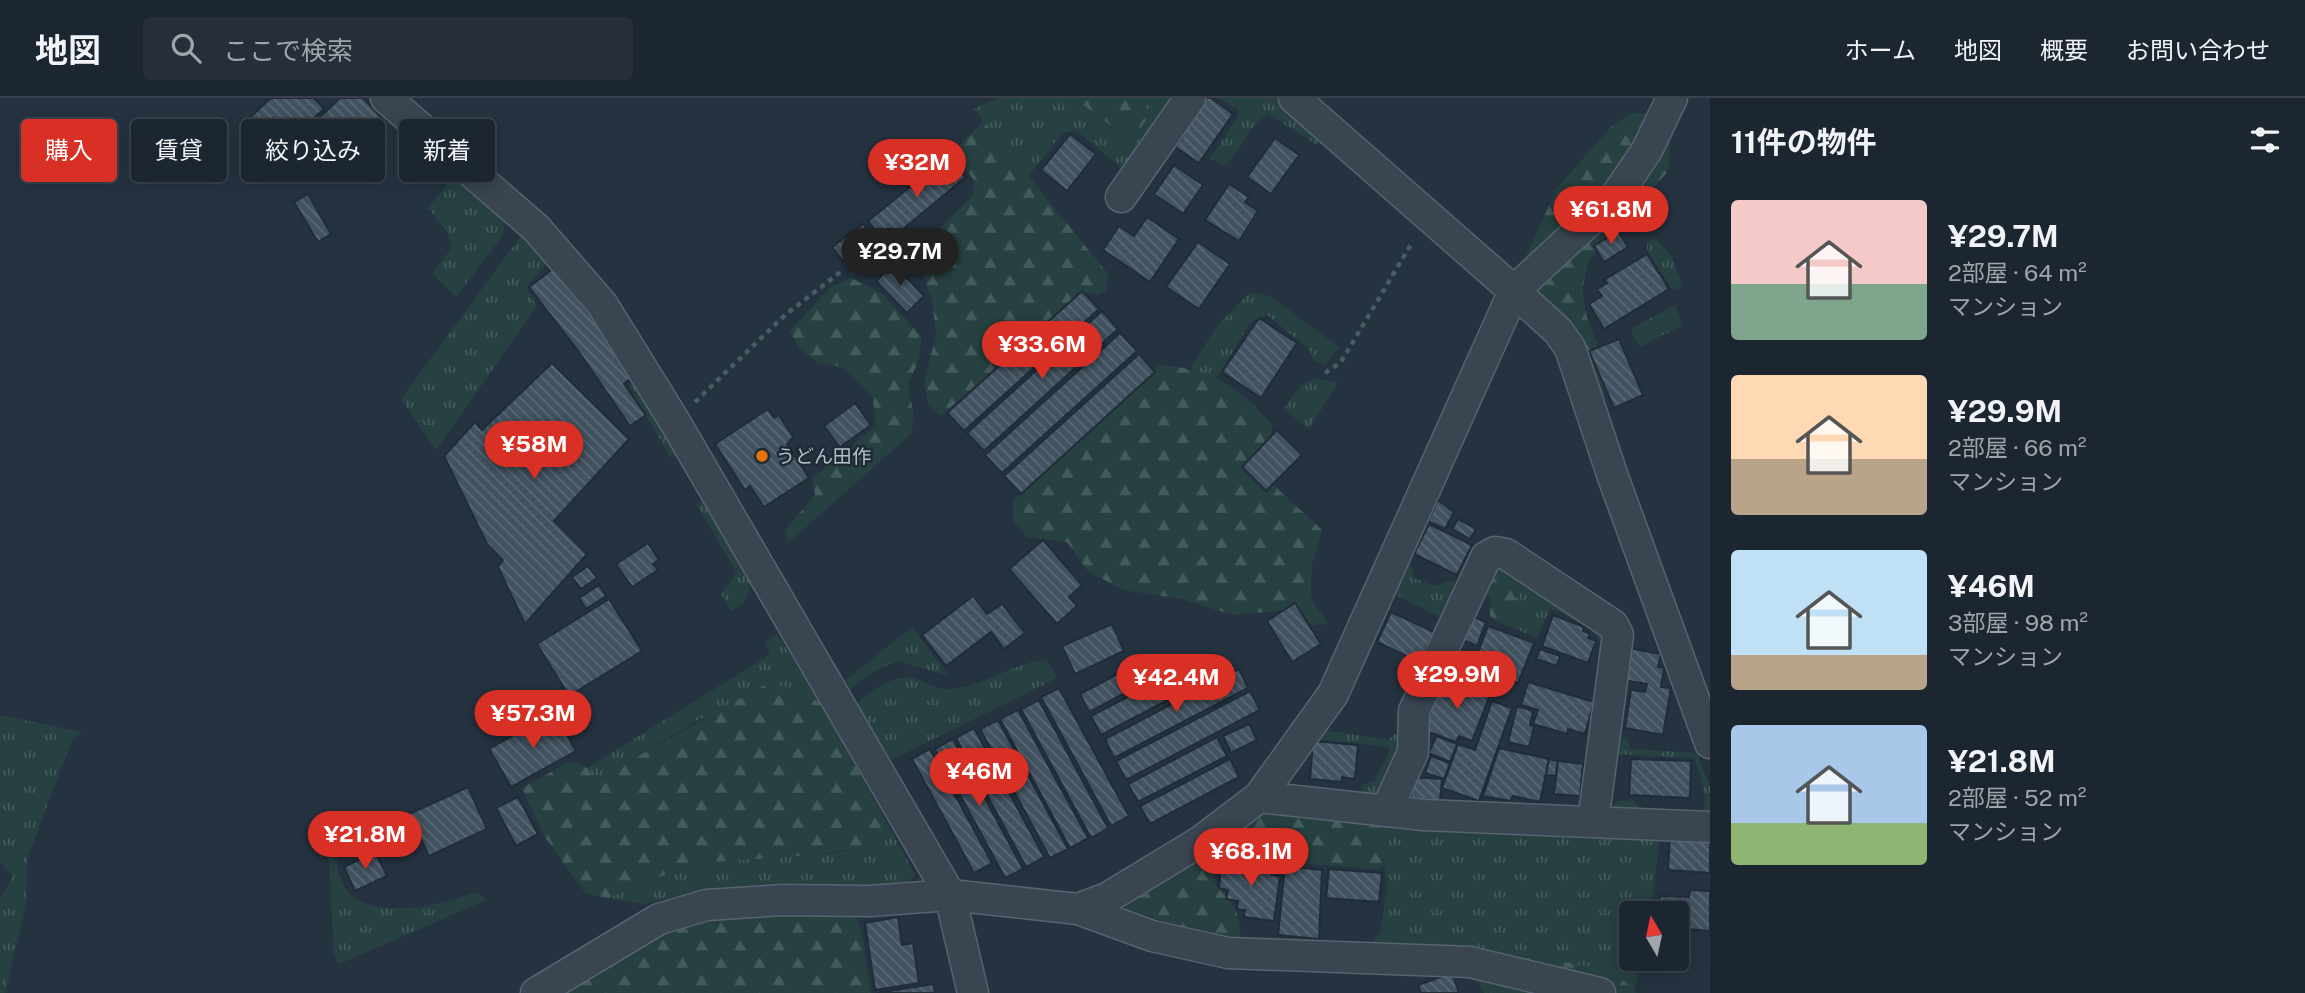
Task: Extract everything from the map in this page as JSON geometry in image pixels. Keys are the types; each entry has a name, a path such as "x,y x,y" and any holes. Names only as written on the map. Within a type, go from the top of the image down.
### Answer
{"street":[{"path":"386,98 536,228 602,304 675,422 950,895 973,993"},
{"path":"1121,197 1190,98"},
{"path":"1294,98 1514,291 1558,331 1570,348 1613,477 1710,743"},
{"path":"1078,909 1107,898 1201,841 1259,797 1333,694 1514,291 1616,196 1647,150 1672,98"},
{"path":"1386,811 1413,752 1414,711 1486,557 1495,552 1506,554 1613,625 1618,635 1593,822"},
{"path":"1259,797 1386,811 1710,827"},
{"path":"536,993 659,919 707,905 782,900 870,901 950,895 1078,909 1152,936 1228,953 1470,962 1600,993"}],"path":[{"path":"1325,373 1341,362 1428,216"},
{"path":"675,422 785,315 843,270"}],"green space":[{"path":"999,98 1074,98 1121,134 1145,101 1142,98 1178,98 1126,172 1076,130 1063,133 1028,176 974,109"},
{"path":"1074,98 1142,98 1150,115 1136,134 1122,134"},
{"path":"1219,98 1281,98 1324,135 1317,145 1269,114 1255,125 1224,166 1210,158 1238,117 1238,109"},
{"path":"1631,113 1651,114 1667,125 1670,156 1667,173 1625,215 1589,260 1582,290 1587,318 1597,344 1605,399 1598,410 1519,272 1557,188 1611,127"},
{"path":"984,121 1108,274 1106,291 1097,295 1081,292 941,416 928,404 924,382 936,335 932,300 919,263 920,248 973,195 974,180 953,152"},
{"path":"449,182 461,182 505,221 503,235 456,297 432,273 452,248 447,231 428,208"},
{"path":"521,236 548,261 526,288 537,306 436,450 401,399"},
{"path":"1654,237 1671,255 1682,284 1677,289 1672,289 1647,250 1647,242"},
{"path":"851,278 881,293 922,337 918,362 908,385 913,411 912,433 788,543 785,530 815,495 812,478 876,426 873,398 843,367 818,363 798,347 790,331 831,287"},
{"path":"1250,292 1270,296 1339,347 1325,365 1314,361 1310,350 1266,314 1250,323 1216,379 1190,368 1218,325"},
{"path":"1676,305 1682,325 1640,347 1633,337 1632,328"},
{"path":"1160,365 1196,371 1223,382 1247,399 1272,424 1268,480 1322,530 1312,564 1310,597 1328,624 1313,625 1294,609 1233,615 1182,599 1123,590 1088,571 1067,542 1027,537 1013,521 1013,500"},
{"path":"1316,378 1338,383 1309,429 1284,409 1300,386"},
{"path":"635,381 679,452 671,458 629,386"},
{"path":"703,501 752,583 744,603 732,611 721,594 737,573 696,504"},
{"path":"1403,561 1410,562 1414,578 1434,586 1450,581 1459,585 1446,620 1390,592"},
{"path":"1499,561 1524,582 1507,618 1497,621 1490,616 1491,599 1485,590"},
{"path":"1524,582 1610,635 1603,646 1591,627 1550,608 1537,638 1497,621 1507,618"},
{"path":"912,627 949,676 897,661 875,671 850,689 845,681"},
{"path":"777,634 820,702 788,687 698,720 596,781 587,768 771,654 765,642"},
{"path":"1046,659 1057,678 891,760 858,706 861,700 877,688 904,678 913,678 937,688 959,688"},
{"path":"766,684 788,687 820,702 891,830 885,839 870,846 815,855 711,862 672,872 608,898 586,894 545,837 522,788 571,761 587,768 596,780"},
{"path":"0,715 82,732 71,742 27,859 26,905 5,993 0,993 0,898 13,877 0,861"},
{"path":"1325,730 1388,740 1395,734 1403,737 1399,761 1389,771 1375,797 1366,800 1361,792 1364,785 1374,781 1390,751 1388,747 1315,739 1288,772 1290,793 1279,789 1276,782 1313,734"},
{"path":"1615,734 1627,739 1631,749 1697,753 1710,787 1710,819 1615,813 1612,807 1619,800 1633,801 1642,810 1702,815 1705,803 1694,758 1614,754"},
{"path":"1256,805 1379,819 1384,866 1380,869 1277,862 1231,855 1216,863 1214,873 1217,886 1230,900 1237,913 1241,935 1237,941 1218,940 1128,909 1122,902"},
{"path":"1379,819 1660,833 1652,901 1619,901 1619,971 1639,971 1634,993 1371,949 1374,938 1380,934 1387,887"},
{"path":"336,821 339,876 351,895 366,904 384,908 425,906 477,892 486,900 339,964 334,956 327,826"},
{"path":"891,830 915,875 906,885 878,890 833,884 777,883 707,890 642,904 608,898 684,868 729,860 834,853 878,841"},
{"path":"855,912 862,933 871,993 567,993 655,934 688,922 727,915"},
{"path":"1495,949 1591,967 1619,976 1636,993 1484,993 1476,978 1480,957"}],"building":[{"path":"271,98 314,98 324,109 313,119 248,119"},
{"path":"340,98 363,98 382,118 381,119 318,119"},
{"path":"1202,98 1211,98 1233,114 1199,163 1175,147 1183,136 1178,133"},
{"path":"1070,134 1096,154 1067,191 1041,170"},
{"path":"1275,138 1299,155 1271,194 1247,177"},
{"path":"948,156 966,177 886,243 868,221"},
{"path":"1174,165 1203,185 1183,214 1154,194"},
{"path":"1229,184 1249,197 1245,202 1258,211 1239,241 1205,220"},
{"path":"308,194 331,234 318,242 294,202"},
{"path":"1147,217 1179,239 1150,282 1103,250 1119,226 1134,236"},
{"path":"863,224 883,250 872,259 862,246 843,261 832,247"},
{"path":"1618,231 1628,247 1604,262 1594,246"},
{"path":"1198,242 1230,264 1199,309 1166,287"},
{"path":"1647,254 1669,289 1604,329 1589,304 1602,296 1597,289 1607,283 1604,280"},
{"path":"893,264 924,296 907,313 876,281"},
{"path":"554,268 604,332 632,377 624,384 646,415 630,426 579,352 529,287"},
{"path":"1082,291 1099,309 964,431 947,413"},
{"path":"1102,311 1118,329 984,451 967,433"},
{"path":"1259,318 1297,343 1261,398 1222,372"},
{"path":"1120,333 1137,351 1002,473 985,455"},
{"path":"1619,339 1643,395 1614,408 1589,351"},
{"path":"1139,354 1155,372 1021,494 1004,476"},
{"path":"552,363 629,439 554,521 587,554 525,624 498,567 503,560 487,544 444,456 475,422 482,430"},
{"path":"855,403 871,425 840,447 824,426"},
{"path":"768,409 774,418 779,415 793,437 787,444 809,478 764,507 750,486 745,490 715,444"},
{"path":"1277,430 1302,455 1266,491 1242,467"},
{"path":"1438,500 1454,512 1445,529 1428,521"},
{"path":"1458,519 1476,529 1470,539 1452,529"},
{"path":"1429,524 1472,545 1457,575 1414,554"},
{"path":"1043,540 1082,585 1069,597 1077,606 1057,624 1009,569"},
{"path":"648,543 659,560 653,564 658,570 632,587 616,564"},
{"path":"588,566 597,578 581,589 572,577"},
{"path":"599,585 606,596 586,609 579,598"},
{"path":"973,596 987,614 1002,604 1025,633 1004,649 991,632 946,666 922,635"},
{"path":"609,599 642,651 569,696 537,644"},
{"path":"1295,603 1321,644 1292,662 1267,621"},
{"path":"1391,612 1434,632 1419,662 1377,642"},
{"path":"1553,615 1584,627 1583,631 1590,634 1588,638 1596,641 1588,663 1542,646"},
{"path":"1471,616 1486,622 1477,646 1461,639"},
{"path":"1112,624 1124,651 1075,674 1062,646"},
{"path":"1488,626 1534,643 1518,683 1494,674 1496,668 1475,660"},
{"path":"1628,648 1661,654 1658,667 1664,668 1661,687 1671,688 1663,735 1625,728 1631,690 1645,692 1647,684 1622,680"},
{"path":"1540,649 1560,656 1557,666 1536,659"},
{"path":"1212,654 1221,671 1195,684 1186,667"},
{"path":"1146,659 1156,677 1089,712 1080,694"},
{"path":"1181,669 1191,688 1101,735 1091,716"},
{"path":"1239,669 1248,688 1114,758 1105,739"},
{"path":"1444,677 1490,695 1472,741 1459,736 1456,742 1424,730"},
{"path":"1528,682 1594,702 1585,734 1568,729 1567,734 1533,724 1538,710 1521,705"},
{"path":"1059,688 1129,816 1111,826 1041,697"},
{"path":"1250,691 1260,710 1126,780 1116,761"},
{"path":"1039,700 1108,828 1091,838 1021,709"},
{"path":"1492,701 1512,708 1479,801 1442,788 1458,744 1475,750"},
{"path":"1517,706 1533,711 1530,725 1534,727 1529,747 1508,742"},
{"path":"1018,710 1088,838 1070,848 1000,719"},
{"path":"554,712 576,751 511,787 489,749"},
{"path":"998,720 1068,849 1050,858 980,729"},
{"path":"1249,724 1257,740 1231,753 1223,736"},
{"path":"974,728 1044,857 1026,867 956,738"},
{"path":"1436,736 1457,744 1450,762 1429,753"},
{"path":"1217,737 1227,756 1138,802 1128,784"},
{"path":"953,739 1023,869 1005,878 935,749"},
{"path":"1313,741 1358,745 1355,779 1342,777 1342,782 1310,779"},
{"path":"1499,748 1549,759 1540,802 1513,796 1510,801 1483,796"},
{"path":"930,749 992,863 974,873 912,759"},
{"path":"1431,756 1450,763 1444,779 1425,773"},
{"path":"1230,759 1239,777 1150,824 1140,806"},
{"path":"1549,759 1558,761 1556,776 1546,775"},
{"path":"1631,759 1691,761 1690,798 1629,795"},
{"path":"1558,761 1583,764 1580,796 1554,794"},
{"path":"1412,777 1442,779 1440,801 1411,798"},
{"path":"468,787 487,829 429,856 409,814"},
{"path":"518,797 538,834 516,846 496,808"},
{"path":"393,815 409,847 391,855 376,824"},
{"path":"1670,837 1710,840 1710,873 1668,870"},
{"path":"375,851 387,876 355,891 344,867"},
{"path":"1222,860 1273,867 1271,875 1280,876 1274,921 1244,917 1245,910 1237,909 1238,901 1226,899 1228,890 1219,888"},
{"path":"1285,866 1322,870 1319,939 1278,935"},
{"path":"1329,869 1382,873 1379,902 1326,898"},
{"path":"1690,890 1710,891 1710,931 1689,929 1689,901 1660,901 1660,896 1689,897"},
{"path":"898,917 902,945 913,943 919,983 875,990 865,923"},
{"path":"1452,973 1459,993 1421,993 1418,985"},
{"path":"933,984 935,993 877,993"}],"place":[{"name":"うどん田作","path":"762,456"}]}
